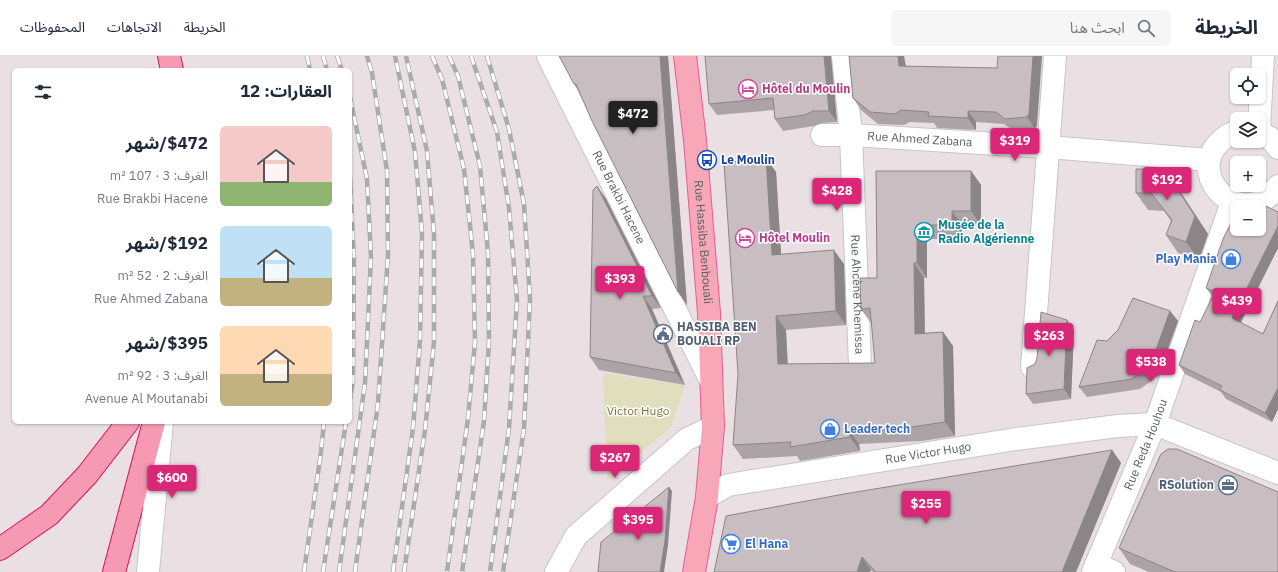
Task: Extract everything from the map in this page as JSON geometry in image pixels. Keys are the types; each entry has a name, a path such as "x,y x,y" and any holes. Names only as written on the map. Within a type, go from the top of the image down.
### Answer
{"highway":[{"path":"169,56 172,68"},
{"path":"0,549 10,537 49,515 87,475 126,424"},
{"path":"114,572 153,424"}],"main road":[{"name":"Rue Hassiba Benbouali","path":"685,56 695,140 708,306 713,427 707,497 694,572"}],"street":[{"name":"Rue Brakbi Hacene","path":"548,56 711,381"},
{"name":"Rue Ahcène Khemissa","path":"843,56 851,135 860,365"},
{"path":"1032,367 1055,56"},
{"path":"1260,112 1263,56"},
{"name":"Rue Ahmed Zabana","path":"822,135 851,135 1048,147 1209,160"},
{"path":"1230,135 1222,138 1214,148 1209,160 1209,173 1213,185 1221,195 1230,201"},
{"path":"1266,136 1270,138 1278,148"},
{"path":"1265,200 1278,186"},
{"name":"Rue Reda Houhou","path":"1101,569 1155,424 1230,208"},
{"path":"148,572 162,424"},
{"path":"1155,424 1278,473"},
{"name":"Rue Victor Hugo","path":"707,497 728,485 1016,439 1118,426 1155,424"},
{"path":"556,572 576,536 687,439 713,427"}],"green space":[{"name":"Victor Hugo","path":"603,373 685,385 671,427 607,480"}],"building":[{"path":"559,56 660,56 678,292 592,121 576,84 574,84"},
{"path":"705,56 824,56 829,111 813,111 805,115 775,119 773,98 709,104"},
{"path":"849,56 898,56 899,66 997,68 998,56 1033,56 1029,114 1027,117 1005,119 996,112 968,111 968,118 928,116 929,112 901,110 895,114 870,112 853,98"},
{"path":"766,158 772,255 834,250 836,311 776,316 778,364 875,363 870,308 861,309 860,278 877,278 876,171 971,171 971,211 952,211 952,225 917,225 917,263 914,263 915,334 943,332 945,422 912,427 849,430 850,437 790,447 791,442 733,445 738,374 724,163"},
{"path":"1136,169 1165,170 1195,216 1186,242 1166,235 1172,220 1151,193 1136,193"},
{"path":"597,186 652,296 643,296 676,373 590,357 593,190"},
{"path":"1266,206 1278,212 1278,226 1232,318 1263,334 1278,301 1278,388 1265,413 1220,390 1222,386 1179,365 1195,320 1200,322 1215,292 1206,288 1223,239 1230,225 1230,236 1266,236"},
{"path":"1133,298 1170,311 1150,366 1132,379 1079,387 1097,340 1107,341 1118,330"},
{"path":"1041,312 1067,320 1064,389 1026,394 1027,368 1035,364 1037,358"},
{"path":"1168,449 1177,449 1278,492 1278,572 1175,572 1119,548 1161,454"},
{"path":"1112,450 1062,572 876,572 862,557 857,572 714,572 726,516 844,494"},
{"path":"669,487 665,541 660,572 598,572 601,542"}],"railway":[{"path":"307,56 310,68"},
{"path":"323,56 326,68"},
{"path":"337,56 341,68"},
{"path":"355,572 378,403 388,255 387,171 372,73 367,56"},
{"path":"393,572 413,428 420,341 422,233 415,152 395,56"},
{"path":"404,572 425,430 434,342 434,234 427,151 406,56"},
{"path":"432,56 442,79 464,169 473,254 475,342 468,418 447,572"},
{"path":"449,56 458,76 480,166 488,253 489,341 484,421 462,572"},
{"path":"471,56 497,132 509,208 517,300 509,428 490,572"},
{"path":"487,56 509,129 524,204 530,299 524,428 503,572"},
{"path":"339,572 365,383 371,257 367,179 352,107"},
{"path":"352,218 354,259 352,387"},
{"path":"304,572 324,424"},
{"path":"323,572 346,424"}],"place":[{"name":"Hôtel du Moulin","path":"748,89"},
{"name":"Le Moulin","path":"707,160"},
{"name":"Musée de la Radio Algérienne","path":"924,232"},
{"name":"Hôtel Moulin","path":"745,238"},
{"name":"Play Mania","path":"1231,259"},
{"name":"HASSIBA BEN BOUALI RP","path":"663,334"},
{"name":"Leader tech","path":"830,429"},
{"name":"RSolution","path":"1228,485"},
{"name":"El Hana","path":"731,544"}]}
